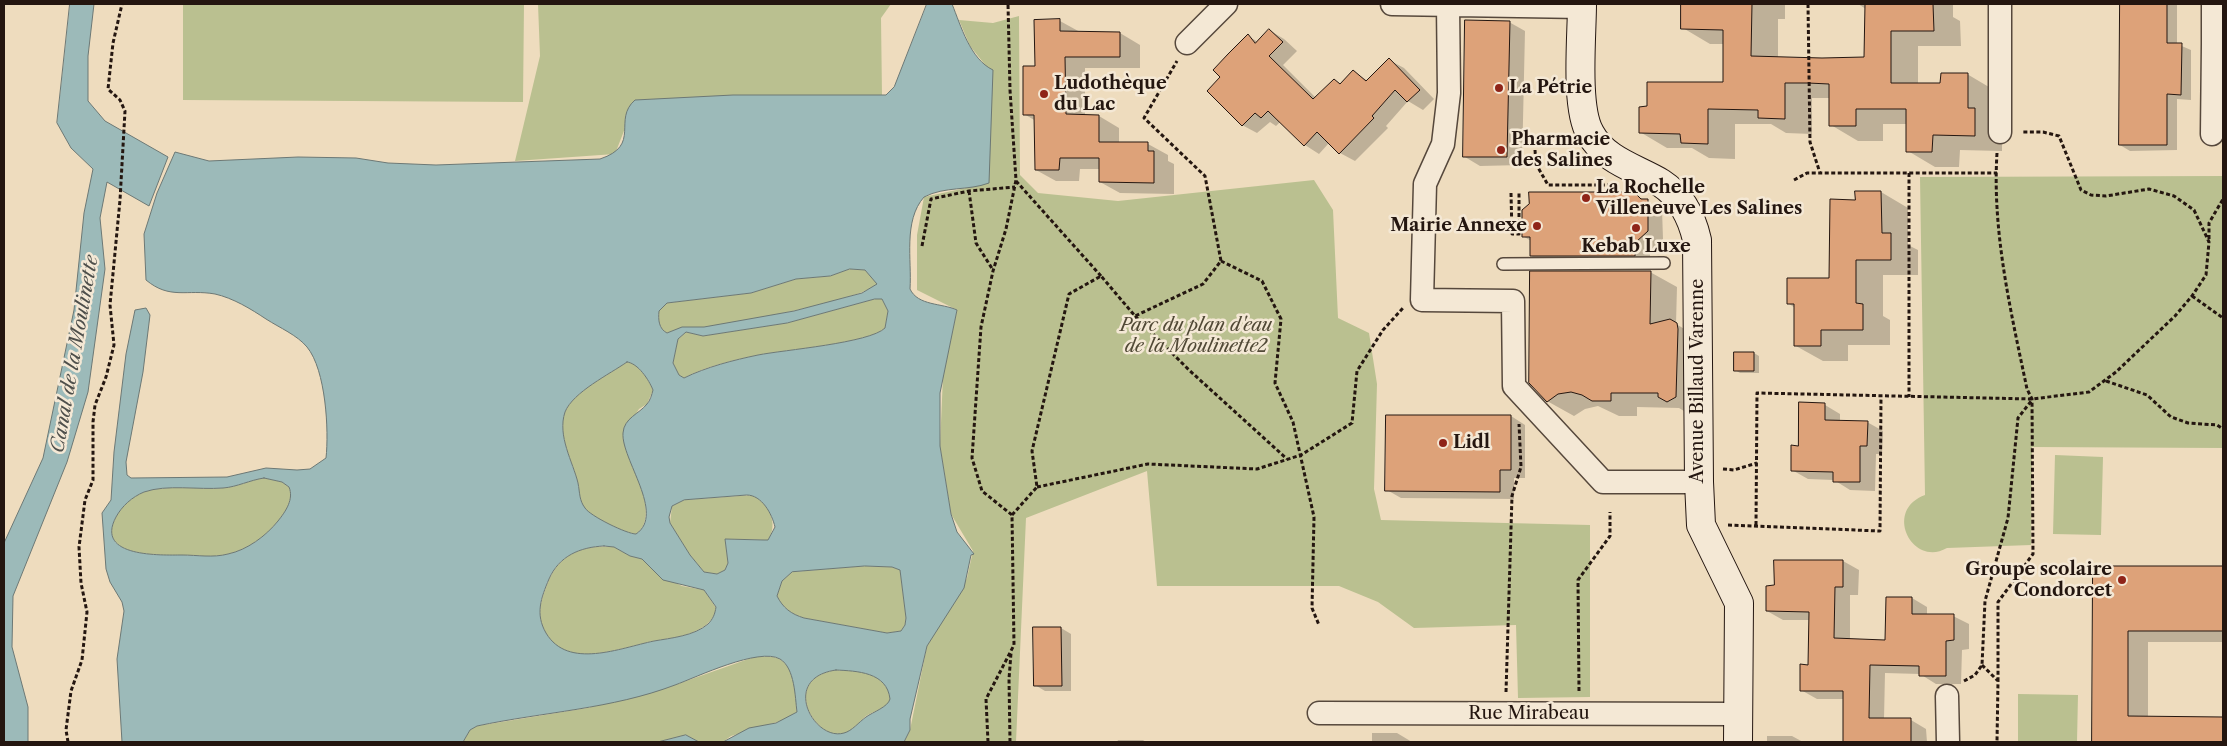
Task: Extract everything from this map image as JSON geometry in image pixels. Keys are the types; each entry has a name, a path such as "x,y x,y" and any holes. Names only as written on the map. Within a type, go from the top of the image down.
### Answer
{"street":[{"path":"1188,43 1226,4"},
{"path":"1392,4 1582,5"},
{"path":"2000,4 2000,132"},
{"path":"2212,134 2218,44 2213,4"},
{"path":"1448,5 1449,93 1443,144 1425,184 1422,300 1514,300 1514,386 1603,482 1699,472"},
{"name":"Avenue Billaud Varenne","path":"1582,5 1582,98 1584,116 1590,133 1604,151 1662,184 1680,202 1692,220 1697,240 1701,525 1739,603 1738,742"},
{"path":"1948,696 1948,742"},
{"name":"Rue Mirabeau","path":"1319,714 1738,714"}],"lane":[{"path":"1503,264 1664,263"}],"path":[{"path":"68,742 66,730 71,691 82,660 88,612 81,583 79,547 84,500 93,480 93,422 95,405 106,376 114,345 110,306 120,200 125,111 120,100 108,89 113,43 122,4"},
{"path":"1008,4 1010,90 1016,180 1006,229 993,271 980,327 972,458 982,491 1012,515"},
{"path":"1808,4 1810,142 1820,173"},
{"path":"1135,316 1203,284 1221,261 1205,176 1144,118 1188,43"},
{"path":"1998,742 1998,602 2033,554 2032,399 2026,389 2004,277 1997,173 2000,132 2043,132 2059,136 2070,168 2081,190 2091,195 2106,196 2149,189 2174,196 2194,210 2209,242"},
{"path":"1535,150 1536,164 1548,185 1634,185 1644,175"},
{"path":"1794,180 1807,173 1997,173"},
{"path":"1909,173 1909,397"},
{"path":"1016,180 1135,316 1189,370 1287,459"},
{"path":"922,246 931,200 969,191 1015,187"},
{"path":"969,191 976,243 993,271"},
{"path":"1512,193 1512,234 1519,234 1519,193"},
{"path":"1756,525 1758,394 2032,399 2089,392 2105,381 2175,316 2192,296 2206,275 2209,223 2223,199"},
{"path":"1221,261 1262,281 1281,319 1275,383 1293,422 1314,517 1312,608 1319,625"},
{"path":"1037,487 1032,451 1069,294 1101,276"},
{"path":"2192,296 2223,318"},
{"path":"988,742 986,699 1014,645 1012,515 1037,487 1148,464 1257,469 1301,455 1352,423 1356,371 1383,330 1405,306"},
{"path":"2105,381 2147,396 2171,417 2188,423 2217,426 2223,429"},
{"path":"1506,714 1512,496 1521,467 1518,410 1524,396"},
{"path":"1708,538 1722,525 1880,531 1881,396"},
{"path":"1948,696 1952,689 1975,675 1982,665 1985,601 2008,518 2018,418 2032,399"},
{"path":"1699,472 1721,469 1734,470 1757,464"},
{"path":"1580,714 1578,580 1610,536 1610,512"},
{"path":"1010,742 1009,679 1011,652"},
{"path":"1982,665 1998,682"}],"green space":[{"path":"183,4 524,4 523,102 183,100"},
{"path":"538,4 891,4 881,18 882,96 636,100 615,154 515,161 540,56"},
{"name":"Parc du plan d'eau de la Moulinette2","path":"1019,16 1020,175 1038,193 1118,201 1314,180 1333,210 1338,318 1369,333 1377,384 1374,489 1381,520 1590,525 1590,697 1518,698 1516,625 1414,628 1378,602 1339,586 1157,586 1147,471 1026,518 1016,742 904,742 910,730 927,646 967,578 973,551 951,514 940,446 943,376 957,310 917,290 917,235 924,197 989,183 986,66 970,46 959,20 993,23"},
{"path":"2223,176 2223,448 2032,447 2031,545 1947,548 1934,552 1923,550 1914,544 1907,535 1904,524 1906,512 1912,502 1925,495 1920,177"},
{"path":"850,269 865,270 878,284 867,290 823,304 741,321 681,329 667,333 660,324 659,311 667,303 751,293 796,279 830,276"},
{"path":"875,299 882,299 888,311 885,328 862,338 739,359 711,367 684,378 679,375 673,363 678,339 686,332 703,336 787,323"},
{"path":"627,362 639,369 653,390 647,404 639,409 623,435 645,501 646,514 643,526 636,534 609,524 585,509 563,430 565,412 576,397"},
{"path":"2055,455 2103,457 2101,535 2053,534"},
{"path":"264,478 282,482 289,487 290,501 284,514 273,527 256,542 235,552 217,556 147,554 122,547 114,540 112,530 118,513 131,499 144,492 163,488 223,488"},
{"path":"752,495 763,503 770,514 773,527 768,540 725,539 728,563 725,570 717,574 704,572 690,555 670,523 672,506 684,500"},
{"path":"595,547 614,547 630,556 642,559 652,566 658,574 682,586 704,590 716,608 712,618 707,624 689,634 608,652 572,654 560,650 549,637 540,616 541,604 550,577 559,564 571,554"},
{"path":"865,566 892,567 900,570 906,618 905,625 901,631 887,633 804,618 788,610 777,596 782,581 792,572"},
{"path":"754,657 775,657 786,664 794,684 797,712 784,720 731,736 723,742 699,742 686,735 658,742 463,742 470,730 477,726 587,708 669,687"},
{"path":"836,670 859,672 873,676 885,685 890,699 887,705 866,716 849,732 835,734 824,729 815,721 808,709 806,697 809,685 818,676"},
{"path":"2018,694 2078,695 2077,742 2018,742"}],"water":[{"name":"Canal de la Moulinette","path":"70,4 94,4 88,56 88,101 105,121 168,157 149,206 107,182 100,218 105,269 88,392 67,462 13,596 12,647 28,707 28,742 4,742 4,543 43,458 74,310 84,213 93,169 71,148 57,123"},
{"path":"927,4 952,4 972,50 985,65 993,70 989,183 940,191 924,197 917,207 911,229 910,289 924,301 957,310 940,393 940,446 951,514 957,532 974,554 971,555 964,588 927,646 910,719 910,730 904,742 723,742 749,728 776,723 797,712 789,669 780,659 770,656 728,664 675,685 627,700 477,726 470,730 463,742 122,742 117,659 124,611 122,602 110,582 106,569 102,513 111,500 114,452 126,354 135,310 146,308 150,315 143,372 126,462 127,475 131,478 227,477 266,468 310,469 326,458 327,432 322,385 313,357 303,343 254,311 228,298 215,294 171,292 163,290 146,280 144,234 157,193 175,152 209,161 298,157 356,158 388,163 436,165 600,159 613,153 620,147 625,132 626,116 635,100 733,95 886,95 894,87","holes":["850,269 865,270 877,284 862,293 794,311 704,327 682,327 667,333 660,324 659,311 667,303 751,293 796,279 830,276","875,299 882,299 888,311 885,328 862,338 749,357 711,367 684,378 679,375 673,363 678,339 686,332 703,336 787,323","627,362 635,365 643,373 653,390 648,403 629,420 623,433 628,457 645,500 646,513 644,525 636,534 609,524 594,515 585,508 581,499 564,439 563,421 569,405 593,384","264,478 282,482 289,487 291,496 284,513 273,527 256,542 242,549 217,556 160,555 133,551 122,547 114,540 112,530 118,513 131,499 144,492 163,488 223,488","752,496 766,506 775,527 768,540 725,539 728,563 725,570 717,574 704,572 690,555 670,523 669,517 672,506 684,500","614,547 630,556 642,559 663,580 704,590 716,607 712,618 702,628 682,636 596,654 581,654 567,651 556,644 546,633 541,619 540,606 549,579 558,564 571,554 587,548","865,566 892,567 900,570 906,618 905,625 901,631 887,633 804,618 791,612 782,604 777,596 782,581 792,572","836,670 862,672 877,678 883,683 888,690 890,699 883,707 866,717 850,730 844,733 833,733 822,728 813,719 807,708 806,696 809,684 819,675"]},
{"path":"686,735 699,742 658,742"}],"building":[{"path":"1681,4 1752,4 1751,56 1822,58 1864,57 1865,4 1933,4 1934,31 1891,31 1891,83 1940,83 1941,73 1968,73 1968,108 1975,108 1975,136 1933,135 1932,152 1906,152 1906,109 1856,109 1856,126 1829,126 1829,84 1808,83 1785,83 1785,119 1758,118 1758,110 1708,109 1708,144 1681,143 1680,134 1639,133 1639,107 1647,106 1647,82 1723,82 1723,30 1681,29"},
{"path":"2120,4 2167,4 2167,43 2182,43 2181,95 2167,94 2167,145 2119,145"},
{"name":"Ludothèque du Lac","path":"1060,19 1060,31 1120,32 1120,57 1065,57 1066,114 1099,115 1099,142 1148,142 1148,151 1154,151 1154,183 1099,182 1099,158 1060,158 1059,170 1035,170 1034,115 1023,115 1023,66 1035,66 1034,20"},
{"path":"1465,20 1510,21 1507,157 1463,157"},
{"path":"1269,29 1283,42 1269,56 1313,99 1334,79 1340,84 1353,70 1366,81 1389,58 1420,90 1407,102 1395,90 1372,116 1374,118 1339,154 1317,132 1304,146 1268,111 1261,118 1255,113 1242,126 1207,91 1220,77 1213,70 1248,34 1255,43"},
{"path":"1855,191 1881,191 1882,233 1891,233 1891,260 1856,260 1856,303 1863,304 1863,330 1821,330 1821,346 1794,346 1794,304 1787,304 1787,278 1829,278 1830,199 1855,200"},
{"path":"1529,192 1634,192 1641,199 1648,199 1648,231 1636,242 1635,256 1530,256 1530,237 1522,237 1522,210 1529,204"},
{"path":"1530,271 1651,271 1650,324 1670,319 1677,323 1676,397 1667,402 1658,397 1658,393 1611,393 1611,401 1592,401 1582,395 1571,392 1558,394 1547,402 1529,383"},
{"path":"1734,352 1754,352 1754,371 1734,371"},
{"path":"1799,402 1825,403 1825,420 1868,421 1867,446 1860,446 1860,482 1833,482 1833,472 1791,471 1791,445 1798,446"},
{"name":"Lidl","path":"1386,415 1511,415 1511,470 1500,470 1500,492 1385,491"},
{"path":"1774,560 1843,560 1843,587 1835,587 1834,638 1885,640 1886,597 1912,597 1912,614 1954,614 1954,640 1946,641 1946,676 1919,676 1919,666 1870,665 1869,718 1911,718 1911,742 1843,742 1843,691 1800,691 1800,664 1808,665 1809,612 1766,611 1766,586 1774,585"},
{"path":"2093,566 2223,566 2223,631 2128,631 2128,716 2223,717 2223,742 2092,742"},
{"path":"1033,627 1061,627 1062,686 1034,686"}],"place":[{"name":"La Pétrie","path":"1499,88"},
{"name":"Ludothèque du Lac","path":"1044,94"},
{"name":"Pharmacie des Salines","path":"1501,150"},
{"name":"La Rochelle Villeneuve Les Salines","path":"1586,198"},
{"name":"Mairie Annexe","path":"1537,226"},
{"name":"Kebab Luxe","path":"1636,228"},
{"name":"Lidl","path":"1443,443"},
{"name":"Groupe scolaire Condorcet","path":"2122,580"}]}
